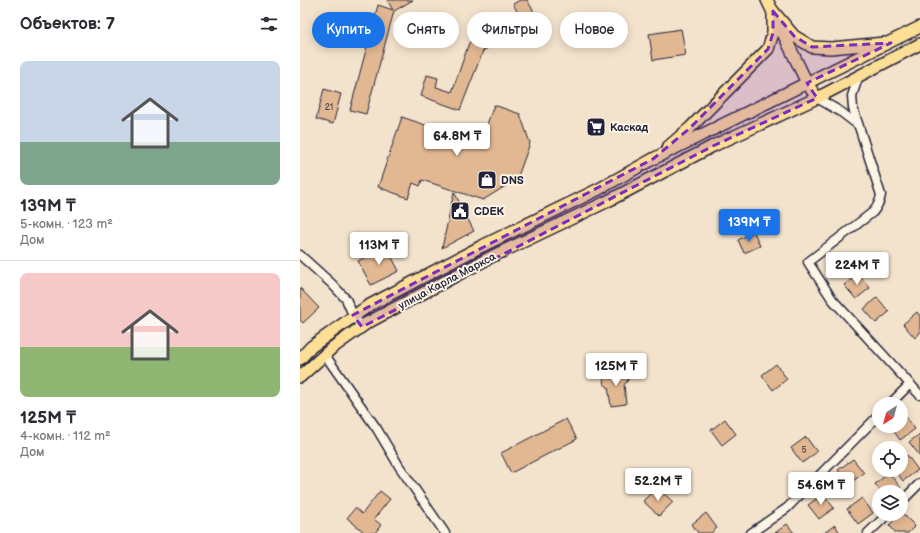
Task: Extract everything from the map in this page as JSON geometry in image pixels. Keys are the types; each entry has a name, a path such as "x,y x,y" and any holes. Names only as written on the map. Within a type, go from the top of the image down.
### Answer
{"main road":[{"path":"767,0 807,83 817,98 858,78 920,44"},
{"path":"773,11 794,36 812,47 831,48 891,43"},
{"path":"653,159 690,128 768,49 773,33 773,11"},
{"path":"653,159 891,43 920,27"},
{"name":"улица Карла Маркса","path":"300,377 325,355 362,327 489,258 606,202 713,146 817,98"},
{"name":"улица Карла Маркса","path":"300,359 312,347 353,315 368,306 480,247 599,189 653,159"}],"street":[{"path":"858,78 852,96 853,108 881,195 878,207 808,262 832,299 909,385 920,395"},
{"path":"817,98 858,125"},
{"path":"300,255 346,299 353,315 362,327"},
{"path":"325,355 377,429 399,466 445,533"},
{"path":"897,397 909,385"},
{"path":"751,533 788,508 872,422"},
{"path":"908,495 920,483"},
{"path":"868,533 881,521"}],"highlighted area":[{"path":"773,11 794,36 812,47 891,43 807,83 817,98 713,146 362,327 353,315 653,159 690,128 768,49 773,33"}],"building":[{"path":"387,0 413,0 393,12 385,44 385,12 376,12 378,5 393,10"},
{"path":"520,0 527,0 534,12 516,12 517,11 513,4"},
{"path":"681,29 686,55 653,60 649,34"},
{"path":"367,48 384,48 366,114 350,110"},
{"path":"467,48 487,48 483,51 460,110 421,96 427,75 438,78 436,87 452,92"},
{"path":"324,89 341,94 333,124 316,119"},
{"path":"494,105 520,114 530,143 517,179 483,200 422,180 420,186 413,183 408,198 378,187 402,117 480,144"},
{"path":"454,192 474,231 442,248"},
{"path":"754,232 760,246 744,253 738,240"},
{"path":"386,246 399,271 371,285 358,261"},
{"path":"858,274 870,288 856,299 844,285"},
{"path":"300,288 319,308 303,323 300,320"},
{"path":"877,297 889,312 876,323 864,309"},
{"path":"917,312 920,316 920,333 915,338 903,324"},
{"path":"776,364 787,379 773,390 762,375"},
{"path":"613,368 617,368 620,373 625,374 628,377 628,380 624,385 626,404 611,406 608,387 603,381 606,375 610,374"},
{"path":"566,419 577,439 511,473 501,453"},
{"path":"725,419 736,434 722,445 711,430"},
{"path":"908,419 915,429 900,440 895,433 908,433"},
{"path":"920,434 920,456 909,442"},
{"path":"806,437 817,452 802,463 791,448"},
{"path":"908,456 918,470 903,481 900,477 908,477"},
{"path":"853,459 864,473 849,484 838,470"},
{"path":"884,477 892,477 899,485 876,485 875,484"},
{"path":"657,487 673,502 659,516 643,501"},
{"path":"380,491 390,499 374,519 381,525 375,533 365,533 347,518 355,508 362,514"},
{"path":"823,494 834,508 819,519 808,505"},
{"path":"862,498 872,514 858,524 847,509"},
{"path":"706,513 717,528 711,533 698,533 692,524"},
{"path":"908,519 915,526 908,533 896,533 889,525 893,521 908,521"},
{"path":"787,524 794,533 775,533"},
{"path":"835,525 840,533 824,533"}],"place":[{"name":"Каскад","path":"596,127"},
{"name":"DNS","path":"487,180"},
{"name":"CDEK","path":"460,211"}]}
